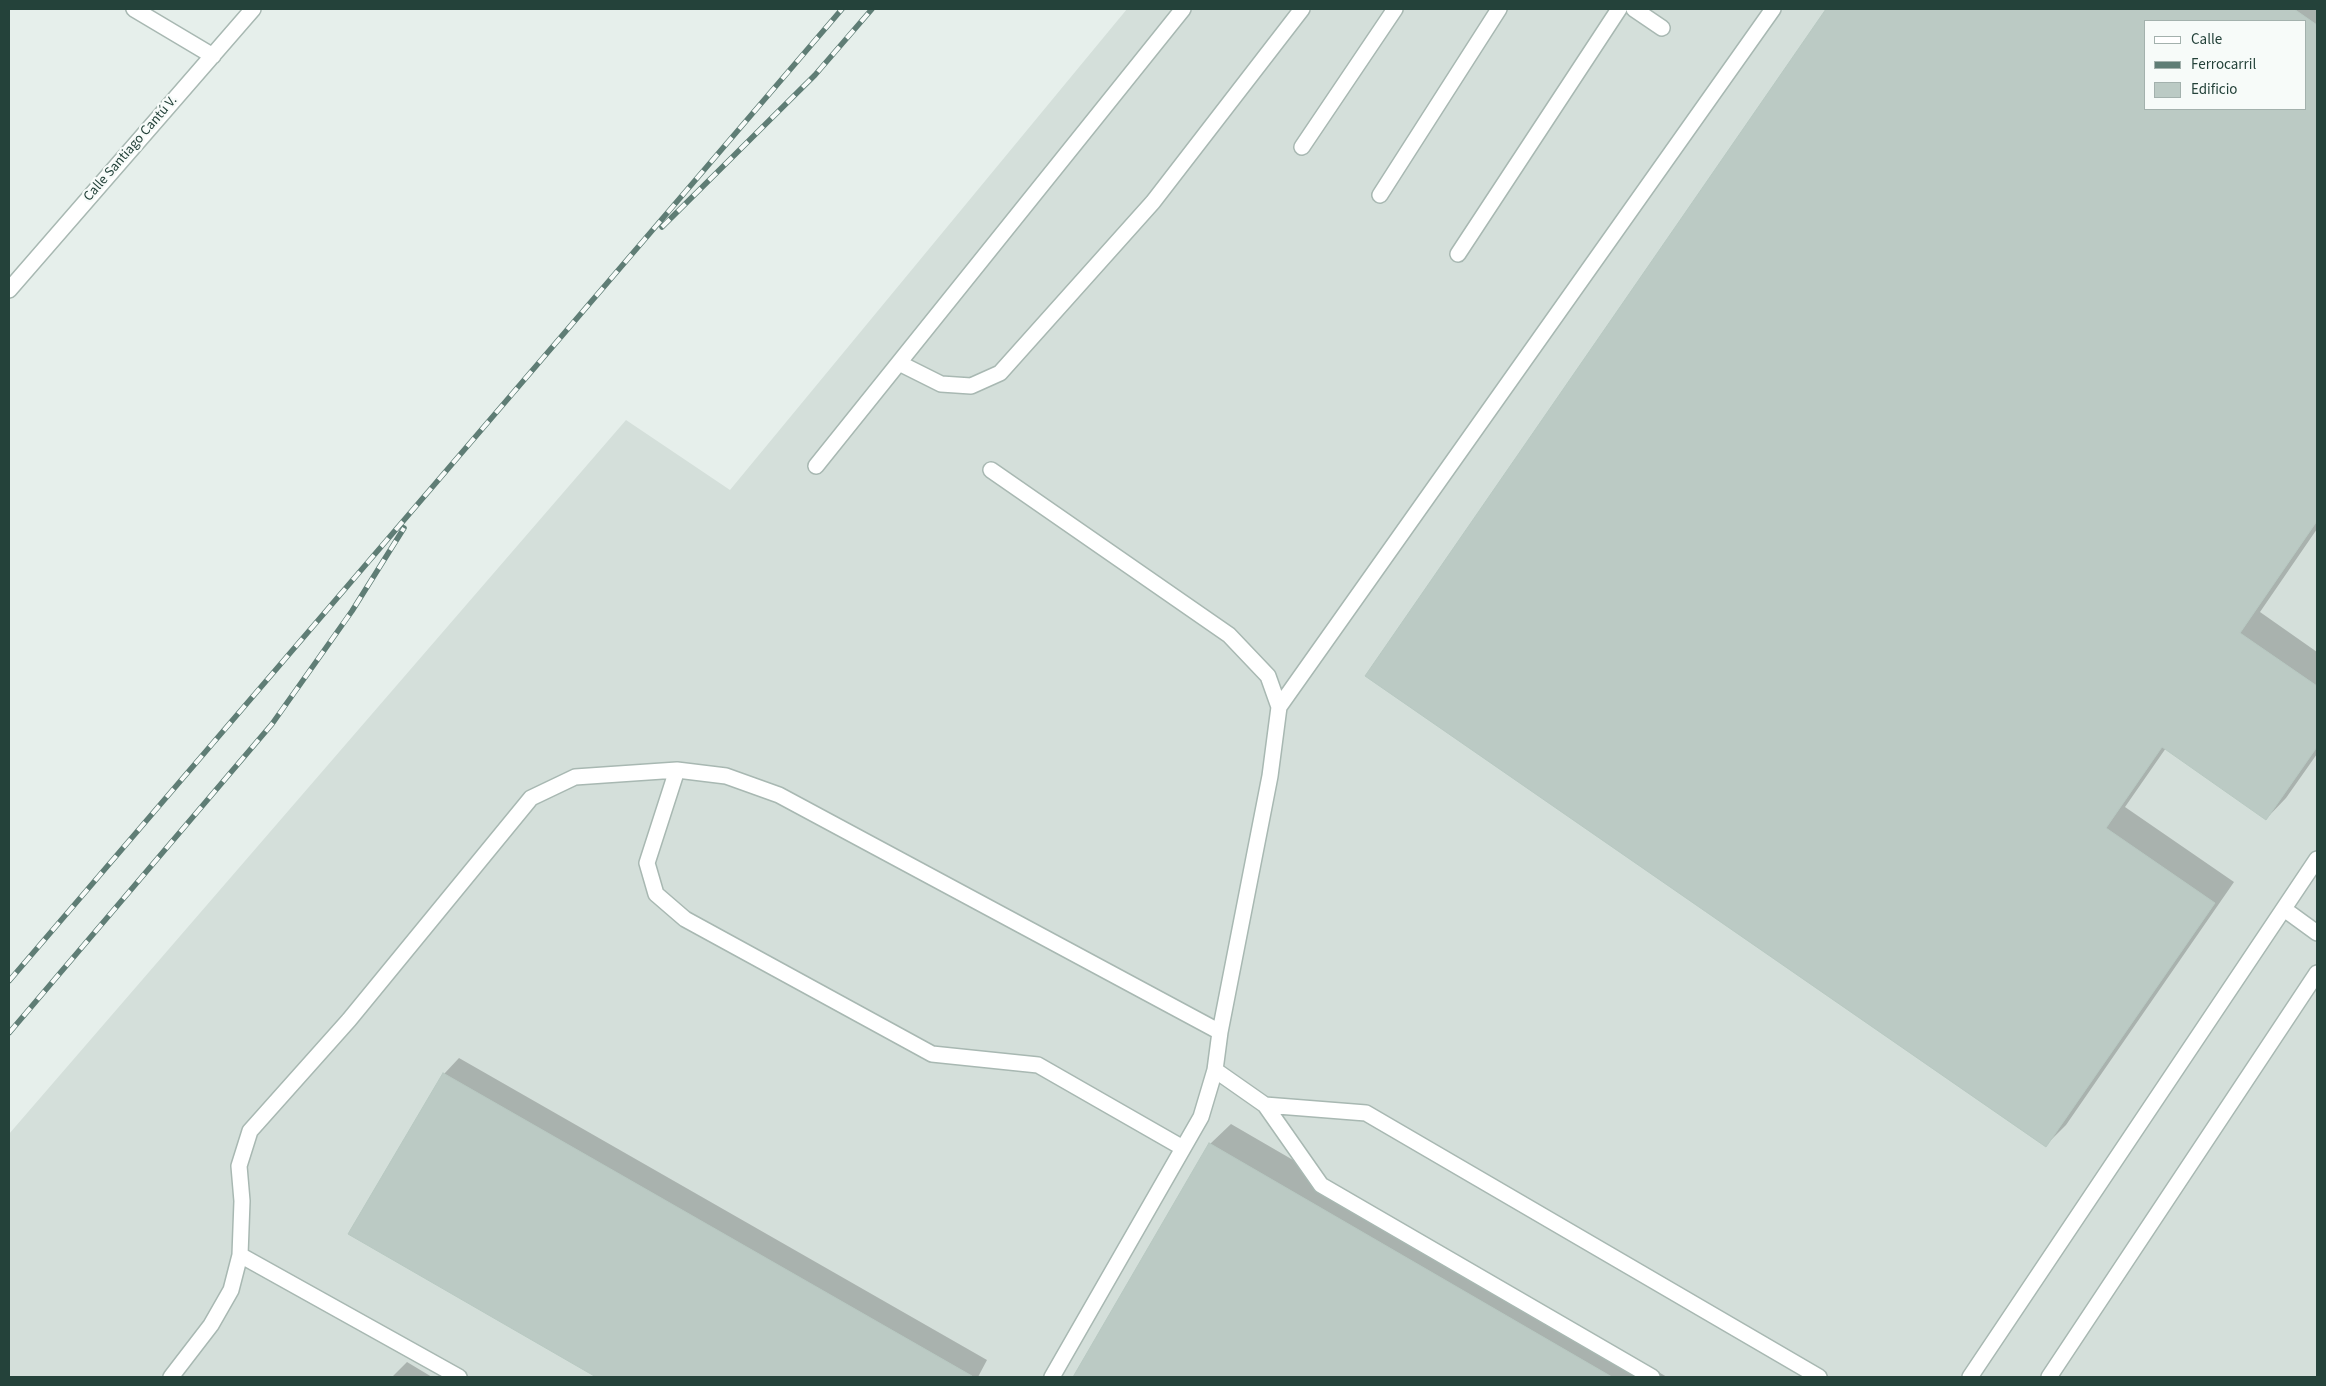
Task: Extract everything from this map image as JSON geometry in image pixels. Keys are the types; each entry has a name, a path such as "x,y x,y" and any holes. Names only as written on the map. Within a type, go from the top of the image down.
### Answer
{"street":[{"path":"134,9 213,56"},
{"name":"Calle Santiago Cantú V.","path":"9,290 253,9"},
{"path":"816,466 1183,9"},
{"path":"899,363 941,384 972,386 1000,374 1153,202 1302,9"},
{"path":"1302,147 1395,9"},
{"path":"1380,195 1499,9"},
{"path":"1458,254 1619,9"},
{"path":"1634,9 1662,28"},
{"path":"1278,707 1773,9"},
{"path":"991,470 1229,635 1268,676 1278,707 1270,776 1220,1032 1215,1070 1201,1117 1052,1377"},
{"path":"171,1377 211,1325 231,1290 240,1255 242,1201 239,1166 250,1131 349,1020 531,798 574,777 678,770 726,776 778,795 1220,1032"},
{"path":"678,770 647,863 656,894 685,918 932,1054 1038,1065 1184,1148"},
{"path":"1970,1377 2317,859"},
{"path":"2284,909 2317,932"},
{"path":"2049,1377 2317,973"},
{"path":"1215,1070 1265,1106 1321,1186 1652,1377"},
{"path":"1265,1106 1366,1114 1820,1377"},
{"path":"240,1255 459,1377"}],"shaded area":[{"path":"1127,9 2317,9 2317,1377 9,1377 9,1134 626,420 730,490"}],"building":[{"path":"1826,9 2294,9 2317,25 2317,521 2240,633 2317,686 2317,747 2266,820 2162,747 2106,828 2215,903 2046,1147 1365,676"},
{"path":"443,1073 972,1377 596,1377 348,1234"},
{"path":"1209,1143 1612,1377 1073,1377"}],"railway":[{"path":"9,981 842,9"},
{"path":"662,227 815,75 872,9"},
{"path":"9,1033 272,724 352,611 404,528"}]}
